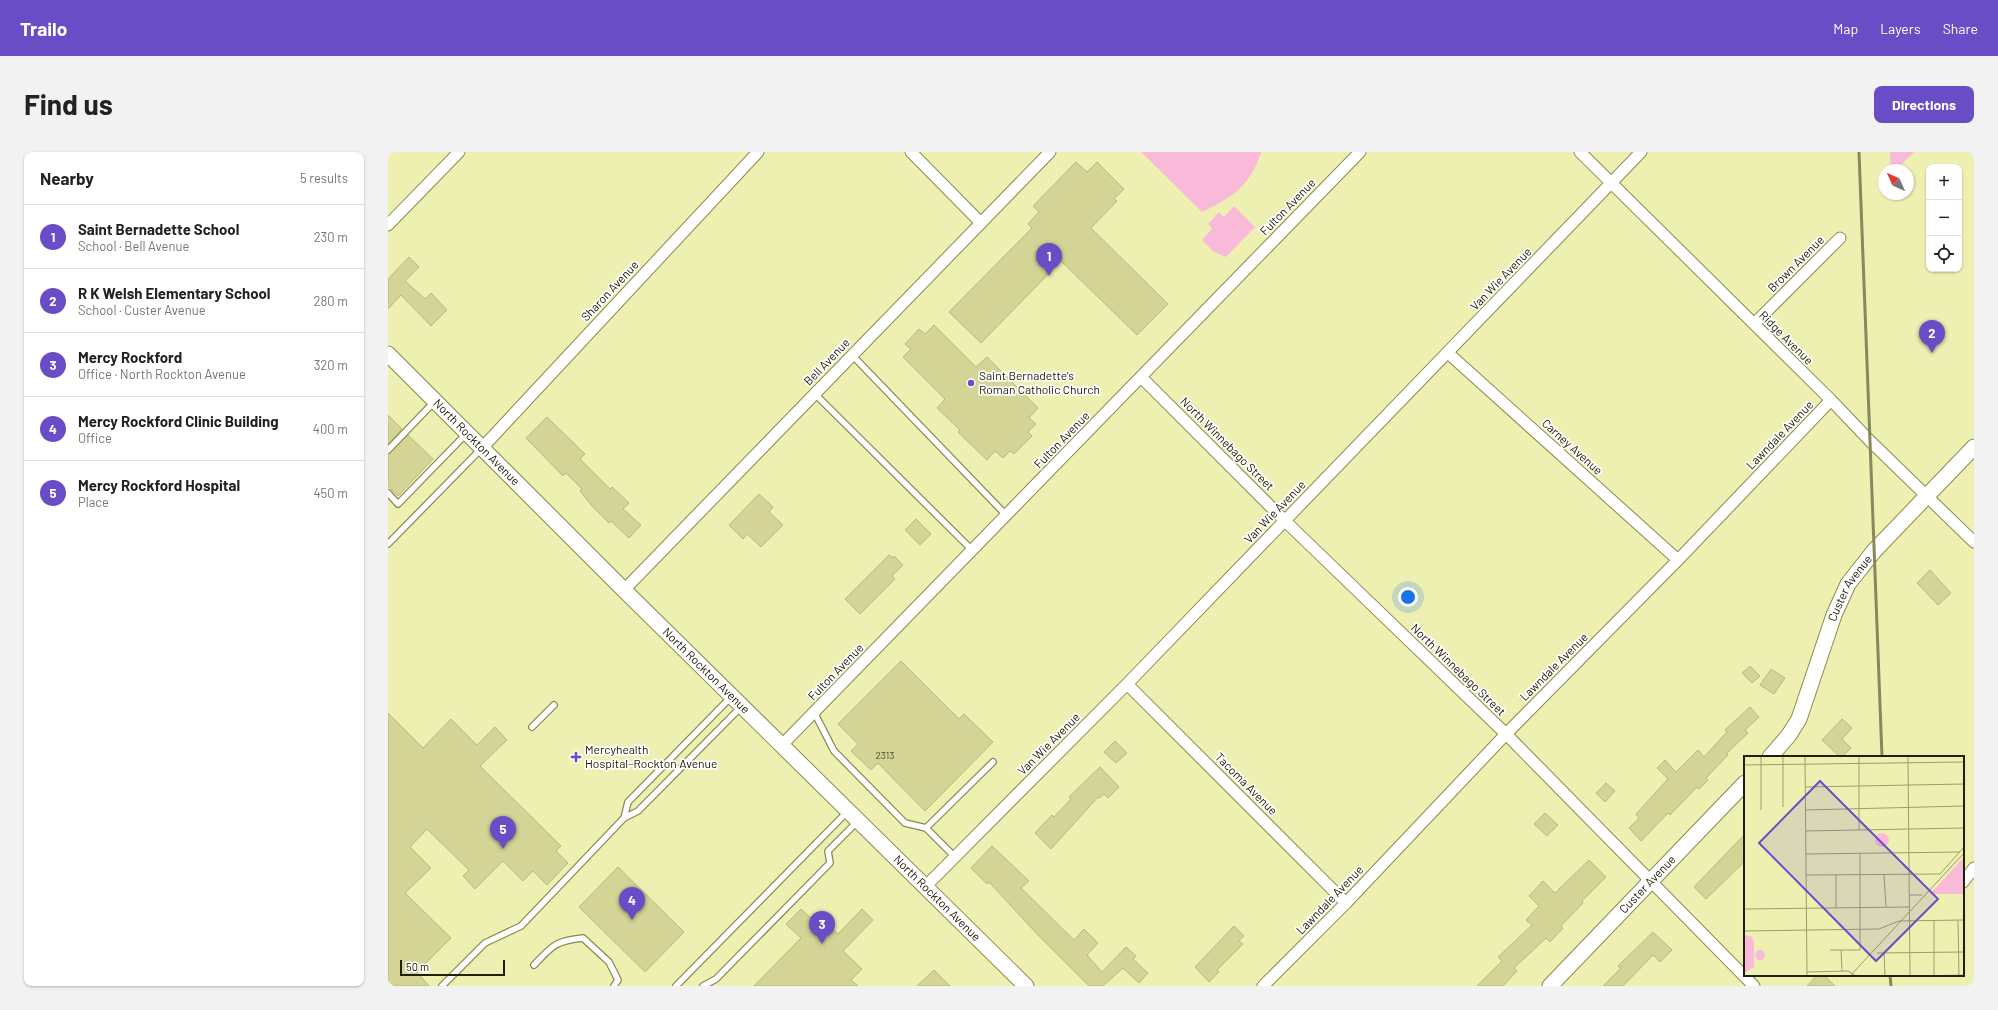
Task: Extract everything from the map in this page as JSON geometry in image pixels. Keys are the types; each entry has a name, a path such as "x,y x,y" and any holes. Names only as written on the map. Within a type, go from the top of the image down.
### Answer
{"main road":[{"name":"North Rockton Avenue","path":"388,354 624,590 1026,986"},
{"name":"Custer Avenue","path":"1771,756 1789,736 1799,720 1834,615 1848,584 1874,551 1974,447"},
{"name":"Custer Avenue","path":"1550,986 1744,783"}],"street":[{"path":"388,225 459,152"},
{"name":"Sharon Avenue","path":"482,448 758,152"},
{"path":"910,152 981,223"},
{"name":"Bell Avenue","path":"624,590 1050,152"},
{"name":"Fulton Avenue","path":"782,745 1360,152"},
{"name":"Ridge Avenue","path":"1580,152 1831,400 1870,441 1974,542"},
{"name":"Van Wie Avenue","path":"925,887 1127,684 1641,152"},
{"name":"Brown Avenue","path":"1754,324 1840,238"},
{"name":"Carney Avenue","path":"1448,353 1678,560"},
{"name":"North Winnebago Street","path":"1141,377 1284,520 1506,734 1754,986"},
{"name":"Lawndale Avenue","path":"1263,986 1346,903 1506,734 1678,560 1831,400"},
{"name":"Tacoma Avenue","path":"1127,684 1346,903"},
{"path":"1964,881 1973,872"}],"lane":[{"path":"852,355 1006,515"},
{"path":"815,394 972,550"},
{"path":"388,450 435,401"},
{"path":"388,493 398,504 467,432"},
{"path":"388,544 482,448"},
{"path":"624,818 628,802 737,701"},
{"path":"442,986 485,943 521,926 624,818 638,811 737,701"},
{"path":"532,727 554,705"},
{"path":"814,712 834,751 905,823 926,828 955,857"},
{"path":"926,828 993,762"},
{"path":"676,986 853,816"},
{"path":"703,986 716,979 830,863 828,851 853,816"},
{"path":"534,965 553,944 566,940 583,938 609,962 618,980 614,986"}],"shaded area":[{"path":"1141,152 1261,152 1252,173 1246,182 1231,196 1202,212"},
{"path":"1890,152 1914,152 1902,164 1891,164"},
{"path":"1234,206 1255,227 1226,257 1214,252 1202,240 1212,229 1208,224 1219,212 1224,217"}],"building":[{"path":"1076,162 1087,172 1097,162 1124,189 1114,199 1117,201 1091,228 1168,304 1137,335 1061,261 981,343 949,312 1032,228 1028,224 1039,212 1033,206"},
{"path":"409,257 419,267 405,281 425,299 431,293 447,310 431,326 401,295 388,309 388,279"},
{"name":"Saint Bernadette's Roman Catholic Church","path":"934,325 976,367 987,357 1038,408 1029,418 1036,424 1028,432 1032,436 1014,454 1010,451 1003,458 995,451 987,460 958,432 960,430 937,408 945,399 903,357 911,349 905,344 919,329 925,334"},
{"path":"388,415 402,429 388,444"},
{"path":"547,417 585,454 580,459 610,489 612,487 629,503 623,509 641,525 629,538 611,521 609,523 580,491 582,489 566,473 563,476 526,438"},
{"path":"408,435 433,459 398,496 388,486 388,454"},
{"path":"759,494 773,507 769,512 783,525 761,547 747,534 743,539 729,525"},
{"path":"916,519 931,534 920,545 905,530"},
{"path":"889,555 893,558 894,556 903,565 892,576 895,579 860,614 845,599"},
{"path":"1930,570 1951,593 1938,605 1917,583"},
{"path":"901,661 959,719 964,714 993,742 925,811 878,763 871,770 851,751 858,744 838,724"},
{"path":"1750,666 1760,676 1752,683 1742,673"},
{"path":"1771,669 1785,678 1774,694 1760,685"},
{"path":"1750,707 1759,717 1745,730 1748,733 1726,754 1728,755 1706,778 1708,780 1699,789 1697,787 1670,815 1668,813 1641,841 1629,828 1639,818 1636,814 1668,779 1657,768 1665,760 1676,772 1698,750 1704,757 1727,732 1725,730"},
{"path":"388,713 423,748 451,719 477,745 495,727 507,740 480,766 561,846 556,851 568,863 547,885 533,871 523,881 503,861 475,889 463,876 469,870 427,829 410,847 431,868 405,893 451,938 417,972 429,986 388,986"},
{"path":"1842,719 1852,728 1842,739 1851,748 1843,756 1839,756 1822,740"},
{"path":"1115,741 1127,753 1116,763 1104,752"},
{"path":"1100,767 1119,787 1108,798 1104,794 1099,798 1098,797 1051,849 1035,833 1052,815 1054,817 1071,799 1069,797"},
{"path":"1606,783 1615,791 1605,802 1596,793"},
{"path":"1545,813 1558,825 1547,836 1534,824"},
{"path":"1744,835 1744,862 1706,899 1694,887"},
{"path":"992,846 1029,881 1021,888 1074,940 1084,929 1098,943 1087,955 1102,972 1126,947 1136,956 1133,959 1148,973 1139,983 1123,968 1103,986 1089,986 1037,934 989,882 987,884 971,868"},
{"path":"1589,860 1606,877 1582,901 1583,903 1561,926 1563,928 1550,942 1546,938 1514,968 1517,971 1503,986 1477,986 1502,961 1498,957 1532,925 1526,920 1539,906 1529,896 1543,881 1555,893"},
{"path":"618,867 684,932 645,972 579,907"},
{"path":"801,909 816,923 821,917 838,934 862,909 873,920 843,951 862,969 851,980 858,986 754,986 801,938 786,924"},
{"path":"1234,926 1244,936 1239,941 1243,944 1217,970 1219,972 1209,982 1195,967"},
{"path":"1653,932 1672,950 1660,962 1653,955 1623,986 1603,986 1621,968 1618,966"},
{"path":"934,970 950,986 917,986"},
{"path":"1816,976 1825,976 1835,986 1807,986"}],"railway":[{"path":"1859,152 1882,756"},
{"path":"1890,976 1891,986"}],"place":[{"name":"Saint Bernadette School","path":"1049,276"},
{"name":"R K Welsh Elementary School","path":"1932,353"},
{"name":"Saint Bernadette's Roman Catholic Church","path":"971,383"},
{"name":"Mercyhealth Hospital–Rockton Avenue","path":"576,757"},
{"name":"Mercy Rockford Hospital","path":"503,849"},
{"name":"Mercy Rockford Clinic Building","path":"632,920"},
{"name":"Mercy Rockford","path":"822,944"}]}
